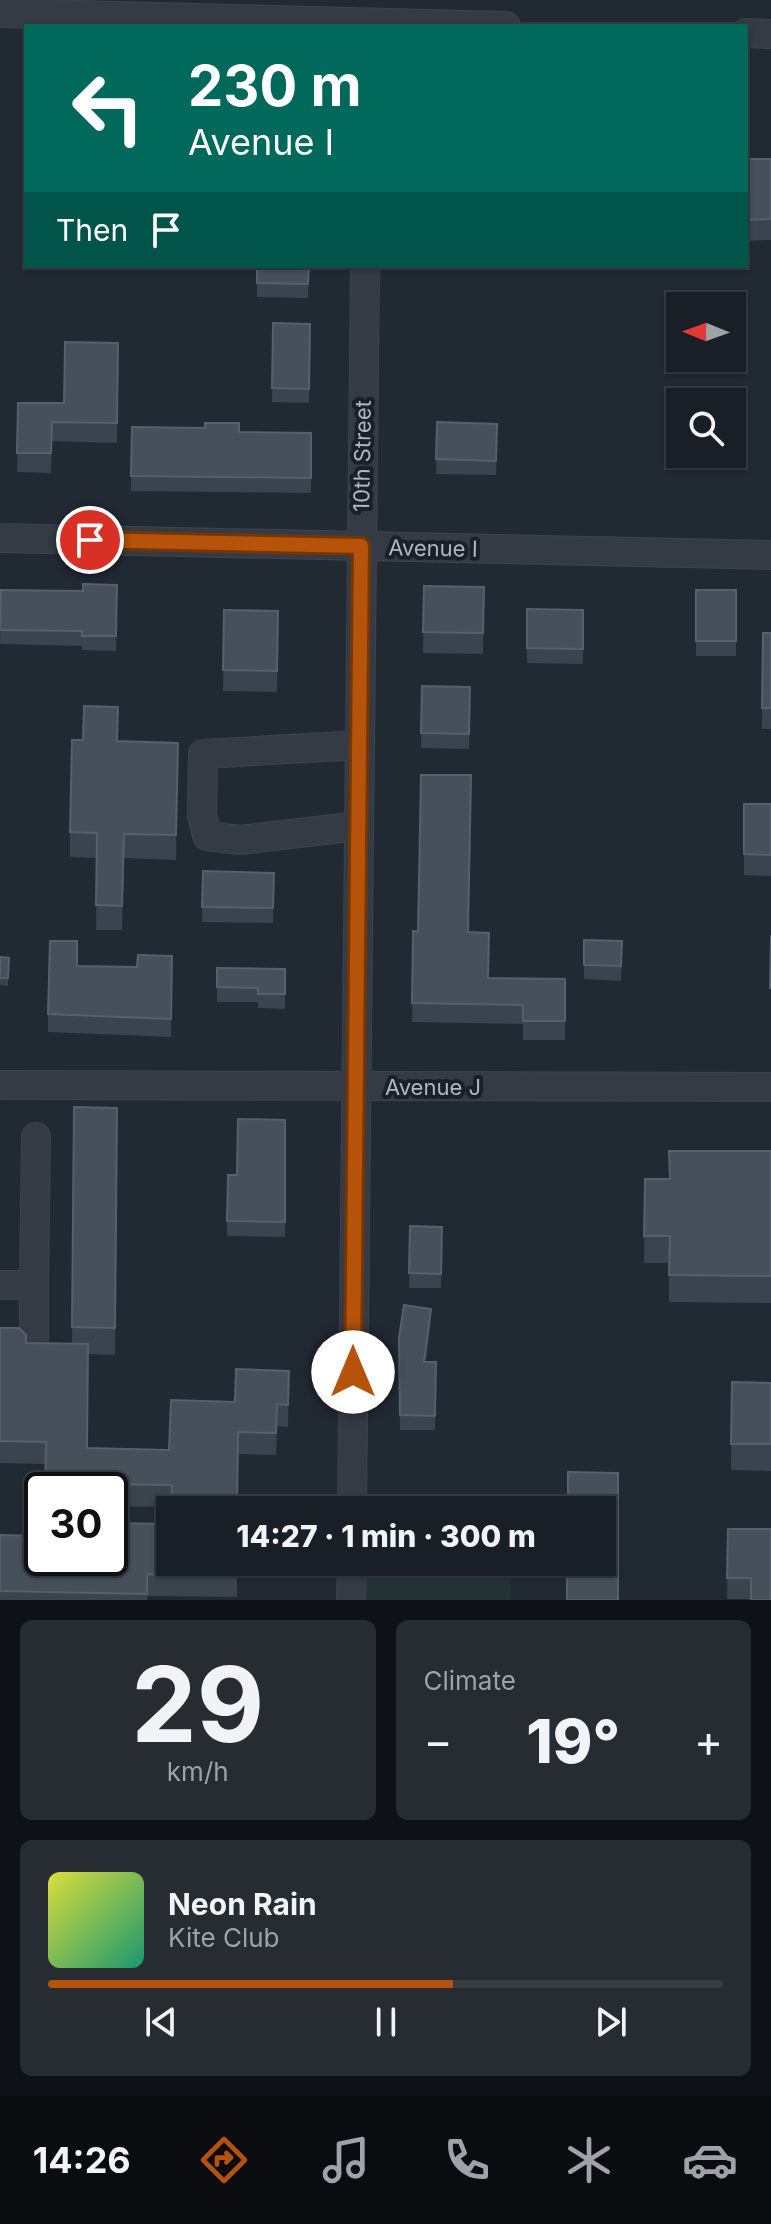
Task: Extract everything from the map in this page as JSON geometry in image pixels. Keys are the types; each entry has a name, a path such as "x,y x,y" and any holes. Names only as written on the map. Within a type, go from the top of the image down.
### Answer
{"street":[{"path":"0,13 141,8 368,16 478,24"},
{"path":"748,33 771,34"},
{"name":"10th Street","path":"352,1496 365,268"},
{"name":"Avenue I","path":"0,538 771,555"},
{"path":"358,826 240,840 207,836 202,815 203,754 359,745"},
{"name":"Avenue J","path":"0,1085 771,1087"},
{"path":"34,1342 36,1137"},
{"path":"0,1285 34,1285"},
{"path":"351,1600 352,1576"}],"shaded area":[{"path":"366,1576 511,1576 510,1600 365,1600"}],"building":[{"path":"748,159 771,159 771,219 748,220"},
{"path":"257,268 309,268 308,284 257,283"},
{"path":"273,323 310,324 309,389 272,388"},
{"path":"65,342 118,343 117,423 52,422 51,453 17,453 18,403 64,403"},
{"path":"437,422 497,424 496,461 436,459"},
{"path":"205,423 239,423 239,432 311,433 311,478 131,476 132,427 205,428"},
{"path":"83,584 117,585 116,636 82,636 82,631 0,630 1,590 83,591"},
{"path":"424,586 484,587 483,633 423,632"},
{"path":"696,590 736,590 736,641 696,641"},
{"path":"527,609 583,610 583,649 527,648"},
{"path":"224,610 278,611 277,671 223,670"},
{"path":"763,633 771,633 771,708 762,708"},
{"path":"422,686 470,687 469,734 421,733"},
{"path":"84,706 118,707 117,741 178,743 176,835 124,834 122,906 96,905 97,833 70,832 72,740 83,740"},
{"path":"421,775 471,775 468,932 489,933 488,978 565,979 565,1021 523,1021 523,1005 412,1003 413,931 418,932"},
{"path":"744,804 771,804 771,855 744,854"},
{"path":"203,871 274,873 273,908 202,907"},
{"path":"584,940 622,941 621,966 584,965"},
{"path":"50,941 77,941 77,966 137,967 138,955 172,956 171,1019 48,1014"},
{"path":"0,957 9,958 8,978 0,978"},
{"path":"217,968 285,969 285,994 258,994 258,988 217,987"},
{"path":"74,1107 117,1108 115,1328 72,1327"},
{"path":"238,1119 285,1120 285,1222 227,1221 228,1175 237,1175"},
{"path":"669,1151 771,1151 771,1276 669,1275 670,1236 644,1236 645,1179 670,1179"},
{"path":"410,1226 442,1227 441,1274 409,1273"},
{"path":"404,1305 431,1309 424,1362 436,1362 435,1416 400,1415 399,1338"},
{"path":"0,1328 19,1328 26,1335 26,1343 88,1344 87,1448 169,1450 171,1400 235,1402 236,1369 289,1371 288,1405 277,1404 276,1433 238,1432 237,1496 172,1496 172,1485 128,1484 128,1472 45,1472 46,1442 0,1441"},
{"path":"732,1382 771,1383 771,1444 731,1444"},
{"path":"568,1472 618,1473 618,1600 567,1600 567,1576 616,1576 616,1496 568,1496"},
{"path":"128,1523 156,1524 156,1574 147,1574 147,1594 0,1591 0,1535 24,1536 24,1576 128,1576"},
{"path":"728,1529 771,1529 771,1600 751,1600 751,1578 727,1578"}],"route":[{"path":"90,540 361,546 353,1372"}]}
